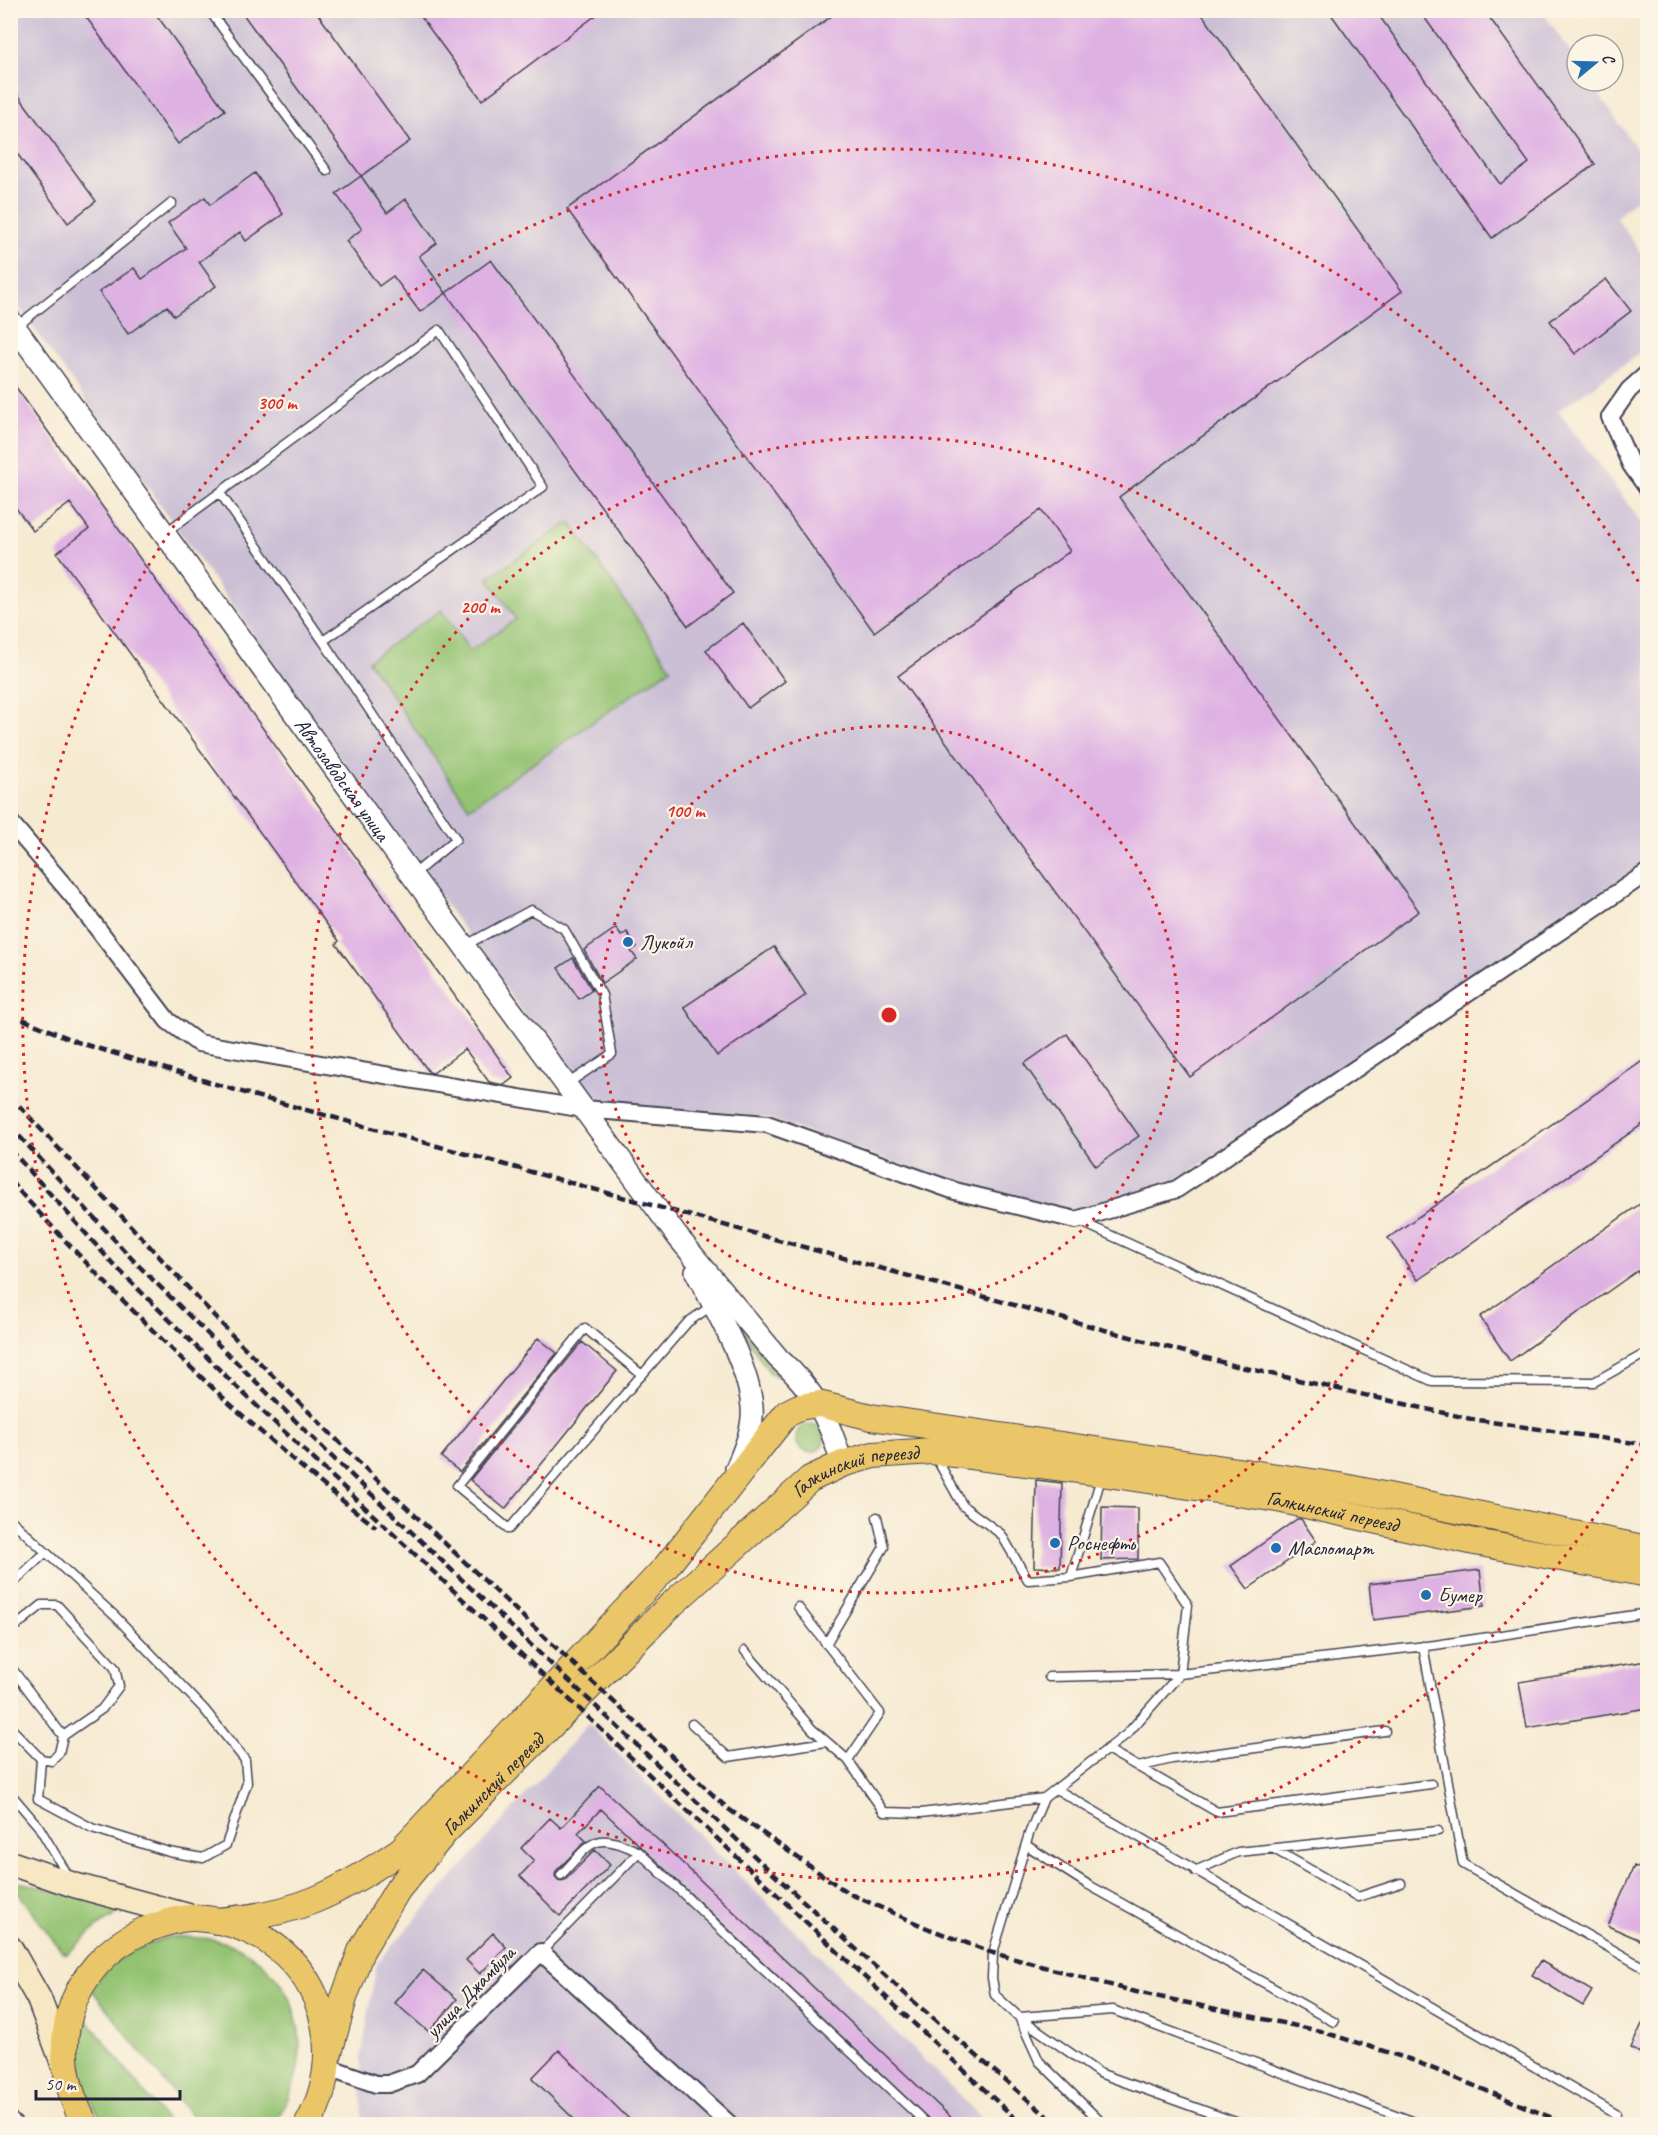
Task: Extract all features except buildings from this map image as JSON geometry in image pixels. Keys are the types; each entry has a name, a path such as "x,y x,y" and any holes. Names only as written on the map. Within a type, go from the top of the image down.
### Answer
{"main road":[{"name":"Галкинский переезд","path":"85,2124 68,2088 64,2068 64,2042 69,2016 78,1992 92,1970 110,1952 131,1937 155,1926 204,1919 258,1918 322,1898 351,1884 401,1850 666,1567 726,1491 753,1452 787,1413 799,1407 819,1404 871,1417 1339,1486 1647,1549"},
{"name":"Галкинский переезд","path":"327,2068 344,1998 361,1951 398,1889 446,1832 671,1605 810,1479 842,1464 873,1455 932,1451 1102,1473 1278,1499 1475,1542 1647,1574"},
{"path":"10,1863 74,1885 242,1928 266,1940 287,1956 305,1977 318,2000 326,2026 325,2124"},
{"path":"10,1948 39,1999 64,2068"},
{"path":"308,2124 327,2068"}],"street":[{"name":"Автозаводская улица","path":"13,324 412,876 677,1236 722,1302"},
{"path":"1647,373 1629,390 1610,417 1631,465 1647,489"},
{"path":"10,822 72,895 168,1021 198,1043 584,1109 767,1124 954,1191 1076,1220 1177,1189 1647,872"},
{"path":"722,1302 798,1375 871,1417"},
{"path":"722,1302 752,1408 747,1442 726,1491"},
{"path":"798,1375 819,1404 831,1426 842,1464"},
{"name":"улица Джамбула","path":"327,2068 376,2084 395,2082 417,2074 541,1952 729,2124"}],"lane":[{"path":"209,10 327,171"},
{"path":"13,324 172,203"},
{"path":"165,534 439,330 543,487 323,641"},
{"path":"220,493 456,839 412,876"},
{"path":"464,946 531,910 564,929 602,995 612,1054 566,1084"},
{"path":"1076,1220 1432,1381 1594,1382 1647,1352"},
{"path":"642,1375 585,1328 457,1486 509,1529 688,1322 722,1302"},
{"path":"746,1651 812,1729 848,1760 884,1812 921,1813 1044,1798 1127,1734 1180,1674 1188,1605 1159,1562 1071,1577 1028,1580 1001,1534 963,1506 932,1451"},
{"path":"1071,1577 1102,1473"},
{"path":"826,1644 884,1547 877,1517"},
{"path":"10,1519 116,1617 204,1709 245,1760 247,1783 226,1845 203,1858 169,1852 92,1828 38,1799 41,1759"},
{"path":"10,1586 46,1552"},
{"path":"10,1631 42,1605 57,1605 115,1668 119,1686 102,1709 63,1736 59,1754 52,1761 41,1759 10,1727"},
{"path":"798,1607 880,1713 848,1760"},
{"path":"1049,1677 1180,1674 1424,1646 1647,1613"},
{"path":"1424,1646 1463,1864 1647,1970"},
{"path":"10,1666 63,1736"},
{"path":"692,1724 728,1757 826,1742"},
{"path":"1138,1767 1172,1759 1385,1731"},
{"path":"1107,1749 1217,1812 1431,1784"},
{"path":"1056,1789 1616,2114"},
{"path":"10,1793 39,1827 74,1885"},
{"path":"1044,1798 1026,1845 993,1953 992,1978 995,1995 1019,2017 1099,2073 1241,2124"},
{"path":"1195,1871 1238,1852 1438,1831"},
{"path":"561,1875 591,1843 607,1839 639,1852 927,2124"},
{"path":"1026,1845 1087,1884 1334,2022"},
{"path":"1274,1849 1358,1897 1401,1883"},
{"path":"541,1952 639,1852"},
{"path":"1019,2017 1113,2010 1420,2124"},
{"path":"1019,2017 1040,2061 1103,2124"},
{"path":"10,2115 19,2124"}],"shaded area":[{"path":"10,11 1542,11 1565,45 1565,93 1598,93 1647,164 1647,189 1616,217 1647,262 1647,348 1558,411 1647,529 1647,862 1172,1184 1077,1213 948,1182 767,1118 587,1102 11,296"},
{"path":"588,1724 988,2124 362,2124 361,2057 377,1963"}],"green space":[{"path":"570,522 671,668 469,808 368,661 441,610 470,651 516,619 488,578"},
{"path":"731,1316 777,1369 779,1377 770,1373"},
{"path":"810,1424 820,1428 824,1438 820,1448 810,1452 800,1448 796,1438 800,1428"},
{"path":"11,1883 23,1883 119,1906 118,1913 98,1926 67,1954 62,1952"},
{"path":"168,1937 212,1939 237,1947 261,1962 279,1981 291,2003 298,2026 300,2051 296,2076 287,2101 273,2124 198,2124 91,1989 116,1962 144,1946"},
{"path":"85,2017 169,2124 105,2124 91,2099 82,2073 80,2045"}],"railway":[{"path":"10,1014 80,1043 252,1095 1232,1365 1471,1419 1648,1445"},
{"path":"10,1096 232,1335 372,1475 727,1808 848,1893 927,1928 993,1953 1136,1992 1320,2031 1412,2060 1567,2124"},
{"path":"10,1126 134,1261 329,1454 768,1869 913,2001 1056,2124"},
{"path":"10,1149 114,1265 239,1389 1021,2124"},
{"path":"10,1181 96,1273 231,1405 326,1488 376,1527"}],"place":[{"name":"Лукойл","path":"628,942"},
{"name":"Роснефть","path":"1055,1543"},
{"name":"Масломарт","path":"1276,1548"},
{"name":"Бумер","path":"1426,1595"}]}
